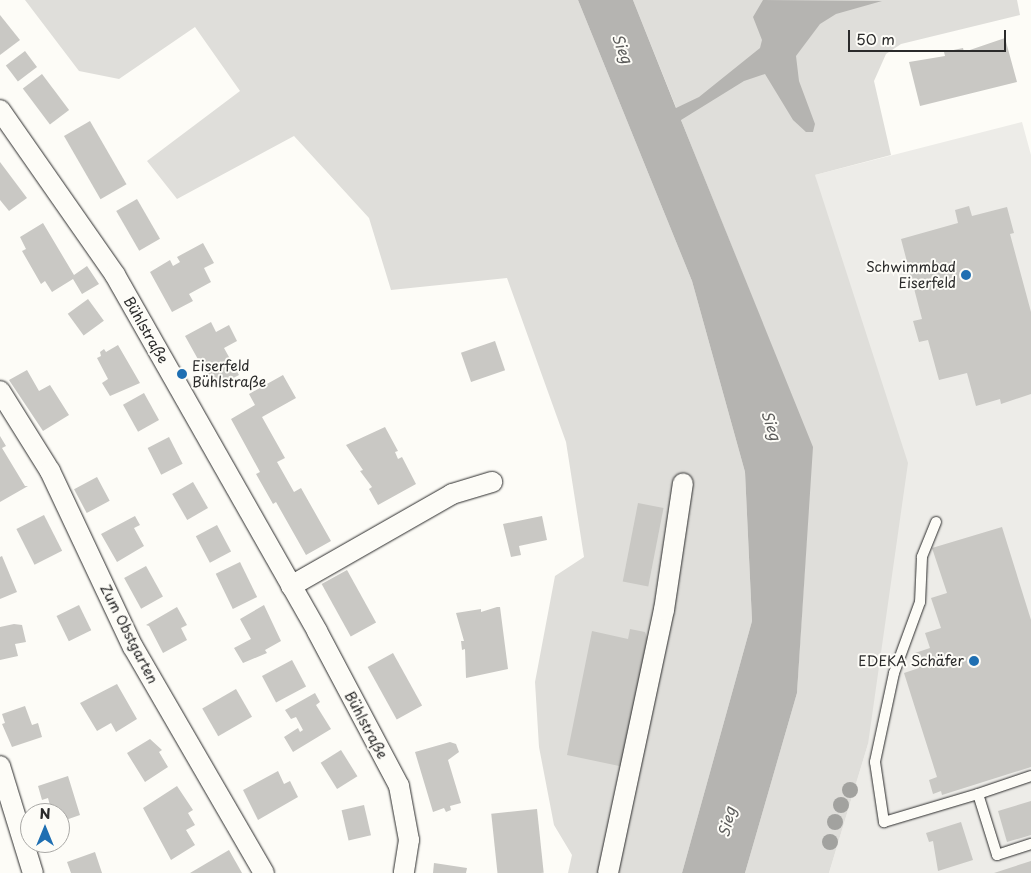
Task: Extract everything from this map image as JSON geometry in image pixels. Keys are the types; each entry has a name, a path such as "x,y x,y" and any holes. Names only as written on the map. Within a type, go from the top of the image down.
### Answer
{"street":[{"name":"Bühlstraße","path":"0,110 115,276 291,586 399,786 409,840 404,873"},
{"name":"Zum Obstgarten","path":"0,391 50,471 133,647 264,873"},
{"path":"291,586 452,494 492,482"},
{"path":"608,873 664,610 683,483"},
{"path":"0,766 33,873"}],"lane":[{"path":"936,522 922,557 920,602 894,673 874,762 884,822 1031,776"},
{"path":"978,794 997,855 1031,844"}],"shaded area":[{"path":"25,0 578,0 692,281 745,472 752,621 682,873 568,873 572,855 554,825 539,747 535,682 555,576 584,557 566,442 507,278 391,290 369,218 294,136 177,199 147,161 240,91 195,27 119,79 79,71"},
{"path":"633,0 1017,0 1020,15 901,44 886,54 874,81 891,155 815,175 908,463 868,744 829,873 745,873 797,693 812,447"},
{"path":"1022,122 1031,155 1031,873 829,873 868,744 815,175"}],"water":[{"name":"Sieg","path":"578,0 633,0 676,108 699,97 760,48 762,40 753,17 763,0 882,1 836,14 820,24 796,56 799,81 815,124 813,132 806,132 793,120 765,74 744,81 681,120 813,447 797,693 745,873 682,873 752,621 745,472 692,281"}],"building":[{"path":"0,15 20,40 0,55"},
{"path":"1005,38 1017,82 920,106 909,62 945,56 944,52 963,48 964,52"},
{"path":"25,51 37,67 18,81 6,65"},
{"path":"42,74 69,110 50,124 23,88"},
{"path":"90,121 126,184 101,199 64,136"},
{"path":"0,162 27,198 9,211 0,200"},
{"path":"137,199 160,239 139,251 116,211"},
{"name":"Schwimmbad Eiserfeld","path":"969,206 972,216 1007,207 1014,233 1010,234 1031,312 1031,394 1001,404 1000,399 976,406 967,373 939,380 928,340 919,342 913,321 922,319 901,239 958,223 955,210"},
{"path":"43,223 74,275 87,266 99,284 82,294 73,279 52,292 45,281 41,284 22,251 26,249 20,237"},
{"path":"203,243 214,263 204,268 211,282 189,294 193,301 172,312 150,272 170,260 173,266 180,262 177,257"},
{"path":"88,299 104,321 84,336 68,314"},
{"path":"211,322 216,332 229,325 237,341 224,348 239,375 214,388 185,336"},
{"path":"495,341 505,370 471,382 461,353"},
{"path":"118,345 140,383 110,396 102,383 108,379 97,358 101,356 100,352 104,349 106,352"},
{"path":"27,370 39,391 50,385 69,415 43,431 9,380"},
{"path":"283,375 296,398 262,417 285,458 277,462 294,492 301,488 331,541 306,555 276,502 273,504 256,474 260,472 231,419 255,405 249,394"},
{"path":"144,393 159,420 138,432 123,405"},
{"path":"385,427 398,451 395,452 398,459 402,457 416,484 378,505 369,489 372,487 360,471 363,470 346,445"},
{"path":"0,436 6,446 2,448 25,486 28,486 0,502"},
{"path":"169,437 183,464 161,475 148,448"},
{"path":"97,477 110,501 87,513 74,489"},
{"path":"193,482 208,508 187,520 172,494"},
{"path":"638,503 664,508 648,586 623,582"},
{"path":"44,515 62,551 35,565 16,529"},
{"path":"135,516 140,525 134,528 144,546 117,562 101,534"},
{"path":"542,516 547,540 519,546 521,555 511,557 503,524"},
{"path":"217,525 231,551 210,563 196,536"},
{"name":"EDEKA Schäfer","path":"1002,527 1031,620 1031,767 942,795 941,791 933,794 929,780 937,777 904,673 919,668 915,653 930,648 925,633 941,628 931,598 947,593 932,548"},
{"path":"2,556 17,592 0,599 0,557"},
{"path":"240,562 257,597 233,609 216,574"},
{"path":"146,566 163,597 141,609 124,578"},
{"path":"347,570 376,622 351,637 322,584"},
{"path":"79,605 91,630 69,641 57,616"},
{"path":"264,605 281,641 265,650 267,653 243,663 234,648 251,639 240,619"},
{"path":"177,607 187,625 181,628 187,640 163,653 149,626 146,625"},
{"path":"500,607 508,669 466,678 465,649 462,650 461,641 464,641 456,613 481,609 481,612"},
{"path":"14,624 22,625 26,642 15,644 18,656 0,660 0,627"},
{"path":"630,629 645,632 649,643 624,767 567,755 592,631 628,639"},
{"path":"393,653 422,705 397,720 368,667"},
{"path":"292,660 306,686 276,702 262,676"},
{"path":"117,684 137,719 116,732 111,723 97,731 80,703"},
{"path":"236,689 252,717 218,736 202,708"},
{"path":"315,693 320,702 316,705 331,729 293,752 284,737 298,728 300,732 303,730 296,717 291,719 285,710"},
{"path":"25,706 32,725 38,723 42,737 12,747 2,724 5,723 2,714"},
{"path":"150,739 162,750 159,752 168,767 145,782 127,753"},
{"path":"450,742 456,744 459,752 448,760 461,803 450,806 451,810 446,812 444,808 433,812 415,752"},
{"path":"341,750 357,776 337,789 321,763"},
{"path":"278,771 284,784 290,781 298,797 258,820 243,790"},
{"path":"68,776 80,815 70,818 70,803 49,803 48,798 42,800 38,786"},
{"path":"177,786 193,810 188,813 195,825 186,830 195,845 171,860 143,808"},
{"path":"1031,801 1031,835 1007,842 998,811"},
{"path":"364,805 371,835 349,840 342,810"},
{"path":"537,809 544,873 497,873 491,814"},
{"path":"961,822 973,860 938,871 933,841 929,842 926,833"},
{"path":"229,850 242,873 190,873"},
{"path":"95,852 102,873 71,873 67,862"},
{"path":"1031,861 1031,873 994,873"},
{"path":"434,863 467,868 466,873 433,873"}],"place":[{"name":"Schwimmbad Eiserfeld","path":"966,275"},
{"name":"Eiserfeld Bühlstraße","path":"182,374"},
{"name":"EDEKA Schäfer","path":"974,661"}]}
